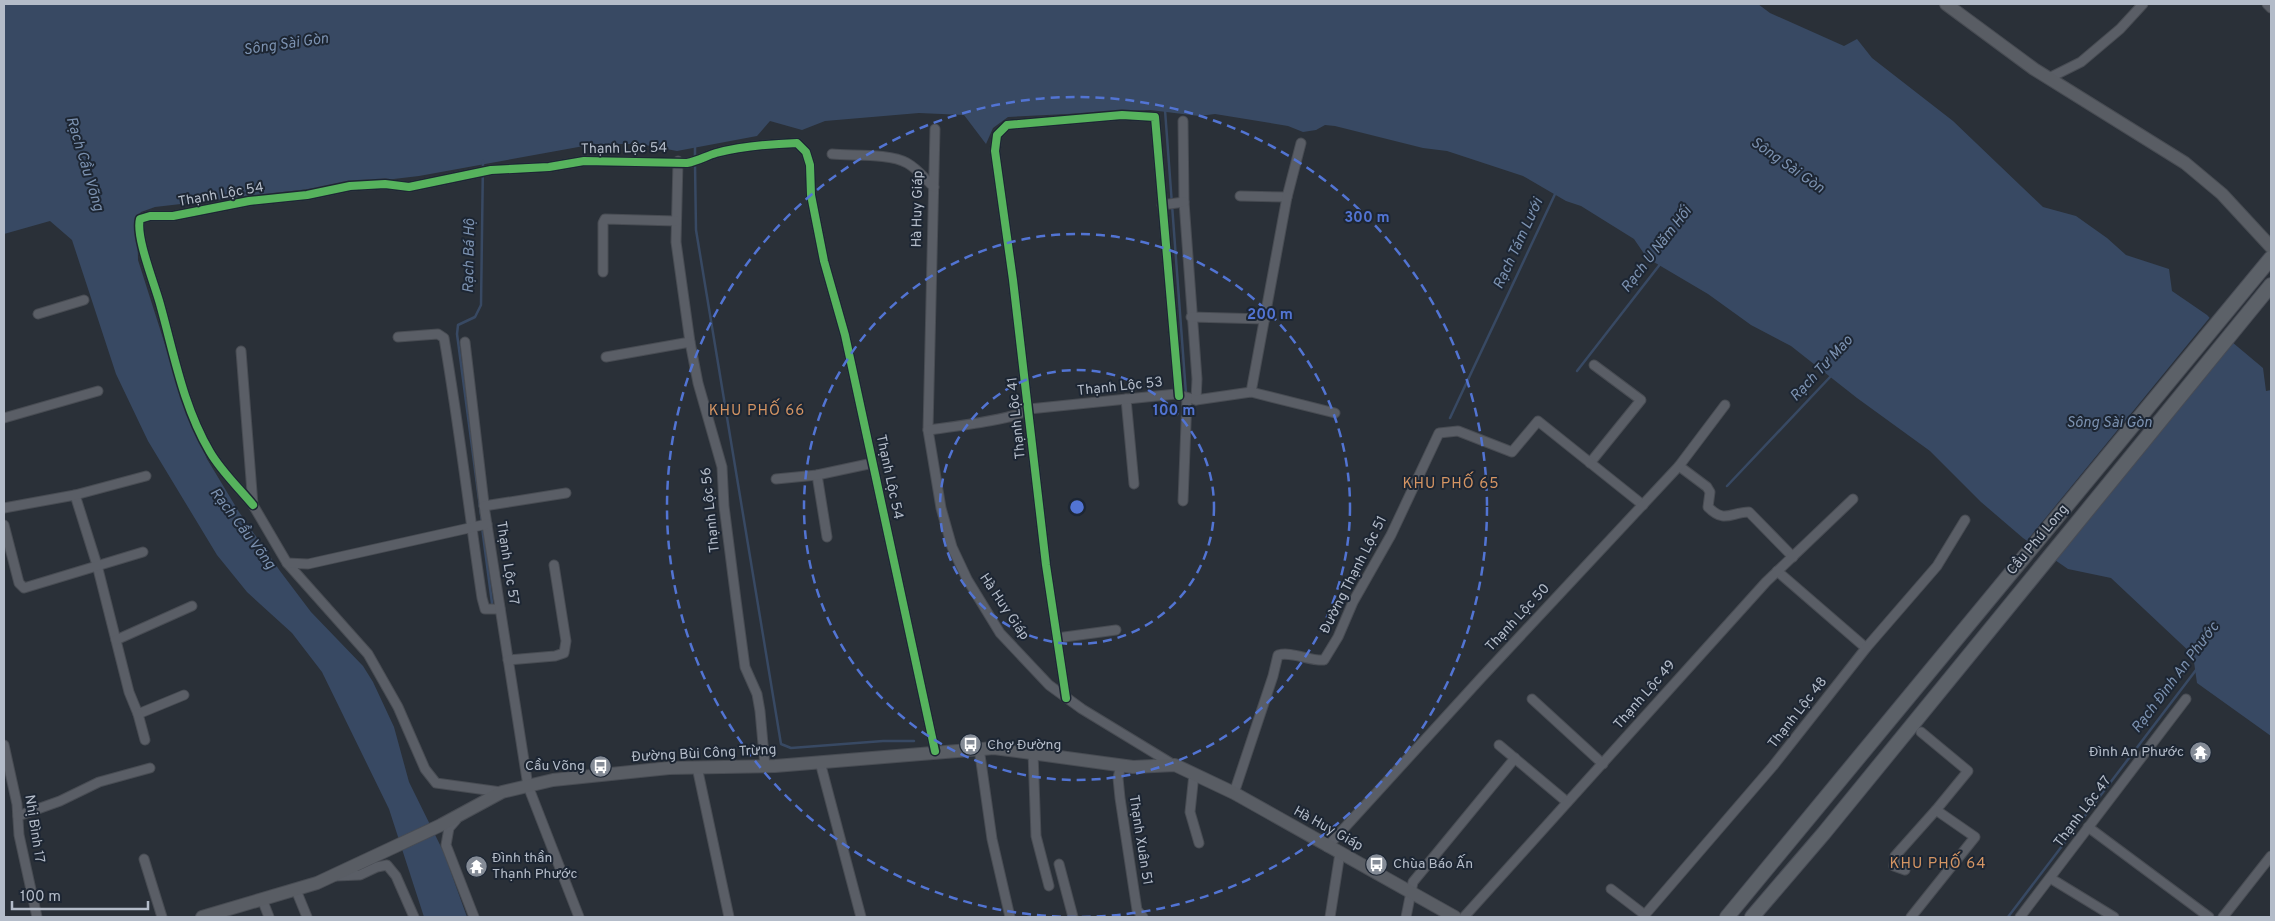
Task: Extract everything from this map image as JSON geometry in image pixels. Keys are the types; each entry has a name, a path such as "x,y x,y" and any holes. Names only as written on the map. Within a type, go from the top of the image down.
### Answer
{"main road":[{"name":"Cầu Phú Long","path":"1727,917 2271,258"},
{"name":"Cầu Phú Long","path":"1752,917 1824,833 2271,284"}],"street":[{"path":"1946,4 2049,78 2186,163 2222,194 2269,240"},
{"path":"2049,78 2081,62 2120,29 2142,4"},
{"path":"2267,4 2271,8"},
{"name":"Thạnh Lộc 41","path":"1066,698 1046,566 1026,411 995,151 997,135 1007,125 1122,114 1155,117 1163,205"},
{"path":"1183,121 1183,202 1197,379 1187,398"},
{"name":"Hà Huy Giáp","path":"935,130 928,430 941,508 952,547 992,620 1014,650 1049,686 1066,698 1174,766 1234,793 1327,847 1456,917"},
{"name":"Thạnh Lộc 54","path":"253,505 210,453 192,414 176,366 161,305 144,251 139,224 140,219 150,216 173,216 249,201 307,195 350,186 385,184 409,187 489,170 549,167 584,161 700,161 714,153 760,144 797,143 806,152 810,165 811,195 824,261 845,335 935,751"},
{"path":"1251,392 1287,198 1301,143"},
{"path":"832,154 893,158 906,162 934,187"},
{"name":"Thạnh Lộc 56","path":"678,161 676,242 690,342 698,383 722,467 724,506 745,667 757,694 765,766"},
{"path":"1240,196 1287,198"},
{"path":"1183,202 1163,205 1187,398 1183,501"},
{"path":"602,272 603,223 605,219 676,221"},
{"path":"38,314 84,300"},
{"path":"1191,317 1265,319"},
{"path":"398,336 438,334 444,338 460,432 465,486 474,527 483,604 485,609 500,609"},
{"name":"Thạnh Lộc 57","path":"465,342 484,506 528,786 579,917"},
{"path":"606,357 690,342"},
{"path":"241,351 253,505 287,563 368,654 398,707 425,769 436,783 502,792"},
{"path":"1594,365 1641,400 1590,463 1643,505"},
{"path":"4,418 98,391"},
{"name":"Thạnh Lộc 53","path":"928,430 1009,416 1026,411 1176,394 1187,398 1251,392 1335,413"},
{"path":"1126,400 1134,484"},
{"name":"Thạnh Lộc 50","path":"1327,847 1679,466 1725,405"},
{"name":"Đường Thạnh Lộc 51","path":"1234,793 1273,676 1278,655 1284,653 1313,661 1324,660 1338,637 1353,602 1391,535 1440,433 1458,431 1512,452 1538,421 1590,463"},
{"path":"776,480 818,475 873,463"},
{"path":"1679,466 1707,487 1710,492 1708,507 1712,511 1723,517 1731,517 1743,512 1749,512 1793,557"},
{"path":"818,475 827,537"},
{"path":"4,508 75,494 146,476"},
{"path":"484,506 566,493"},
{"path":"75,494 98,565 129,692 138,714 145,740"},
{"name":"Thạnh Lộc 49","path":"1464,917 1603,764 1668,689 1777,571 1853,499"},
{"name":"Thạnh Lộc 48","path":"1644,916 1773,766 1866,648 1937,566 1965,520"},
{"path":"287,563 308,564 487,524"},
{"path":"4,525 19,583 24,588 143,552"},
{"path":"508,660 555,656 564,653 566,641 554,565"},
{"path":"1777,571 1866,648"},
{"path":"116,640 192,606"},
{"path":"1057,638 1116,630"},
{"path":"138,714 184,695"},
{"path":"1532,699 1603,764"},
{"name":"Thạnh Lộc 47","path":"2020,917 2186,699"},
{"path":"1905,870 1894,866 1895,856 1968,771 1920,732"},
{"name":"Nhị Bình 17","path":"4,745 18,816 19,835 37,917"},
{"path":"1499,745 1567,802"},
{"path":"979,748 992,839 1010,917"},
{"name":"Đường Bùi Công Trừng","path":"202,917 296,890 333,876 441,826 502,792 572,778 668,768 765,766 979,748 1033,752 1121,765 1174,766"},
{"path":"1033,752 1036,836 1049,886"},
{"path":"1406,917 1413,882 1515,758"},
{"path":"820,762 861,917"},
{"name":"Thạnh Xuân 51","path":"1121,765 1118,778 1120,798 1137,910 1142,917"},
{"path":"697,767 729,917"},
{"path":"18,816 60,801 99,782 150,768"},
{"path":"1194,774 1190,812 1199,843"},
{"path":"1911,917 1975,838 1936,810"},
{"path":"461,814 449,828 446,845 474,917"},
{"path":"2088,827 2209,917"},
{"path":"1330,917 1340,853"},
{"path":"2223,917 2271,856"},
{"path":"144,859 162,917"},
{"path":"1059,864 1073,917"},
{"path":"333,876 360,875 377,867 387,866 396,876 414,917"},
{"path":"2050,878 2114,917"},
{"path":"1611,889 1644,916"},
{"path":"296,890 307,917"},
{"path":"262,899 269,917"}],"water":[{"name":"Sông Sài Gòn","path":"4,4 1758,4 1770,13 1844,46 1857,39 1872,58 1953,121 2043,207 2076,216 2107,238 2126,255 2169,269 2172,291 2207,315 2232,342 2263,368 2266,391 2271,390 2271,736 2197,683 2193,655 2111,578 2068,569 2023,538 1981,502 1930,451 1857,398 1791,346 1751,325 1708,294 1647,258 1634,239 1581,206 1566,201 1523,176 1447,151 1423,148 1335,126 1325,125 1316,130 1303,132 1288,126 1215,114 1199,116 1150,110 1008,117 993,128 986,144 964,115 919,113 825,121 802,130 770,121 757,136 677,151 640,144 595,144 419,176 155,207 141,212 137,217 138,260 182,398 207,459 239,512 280,571 311,612 363,666 373,682 394,727 409,782 444,853 467,917 424,917 389,809 322,672 292,633 247,592 217,555 148,441 116,374 72,240 50,221 4,234"}],"pier":[{"path":"2211,316 2234,341 2053,562 2025,543"}],"waterway":[{"path":"1165,110 1186,394"},
{"path":"695,146 695,158"},
{"name":"Rạch Bá Hộ","path":"482,522 457,334 458,325 475,317 481,305 483,161"},
{"path":"695,164 696,230 781,744 791,748 883,741 914,741"},
{"name":"Rạch Tám Lưới","path":"1450,418 1556,192"},
{"name":"Rạch U Năm Hối","path":"1577,371 1661,263"},
{"name":"Rạch Tư Mao","path":"1727,486 1831,376"},
{"name":"Rạch Bá Hộ","path":"482,527 492,603"},
{"name":"Rạch Đình An Phước","path":"2008,917 2196,670"}],"cycle path":[{"path":"1066,698 1046,565 1013,280 995,151 997,135 1007,125 1122,115 1155,117 1179,396"},
{"path":"253,505 214,459 193,417 180,379 140,237 140,219 150,216 173,216 249,201 307,195 350,186 385,184 409,187 491,170 549,167 584,161 687,163 716,153 736,149 797,143 806,152 810,165 811,195 824,261 845,335 935,751"}],"place":[{"name":"Chợ Đường","path":"971,745"},
{"name":"Đình An Phước","path":"2200,752"},
{"name":"Cầu Võng","path":"601,766"},
{"name":"Chùa Báo Ấn","path":"1377,864"},
{"name":"Đình thần Thạnh Phước","path":"476,866"}],"district":[{"name":"KHU PHỐ 66","path":"757,411"},
{"name":"KHU PHỐ 65","path":"1451,484"},
{"name":"KHU PHỐ 64","path":"1938,864"}],"water label":[{"name":"Rạch Cầu Võng","path":"84,164"},
{"name":"Rạch Cầu Võng","path":"242,529"}]}
